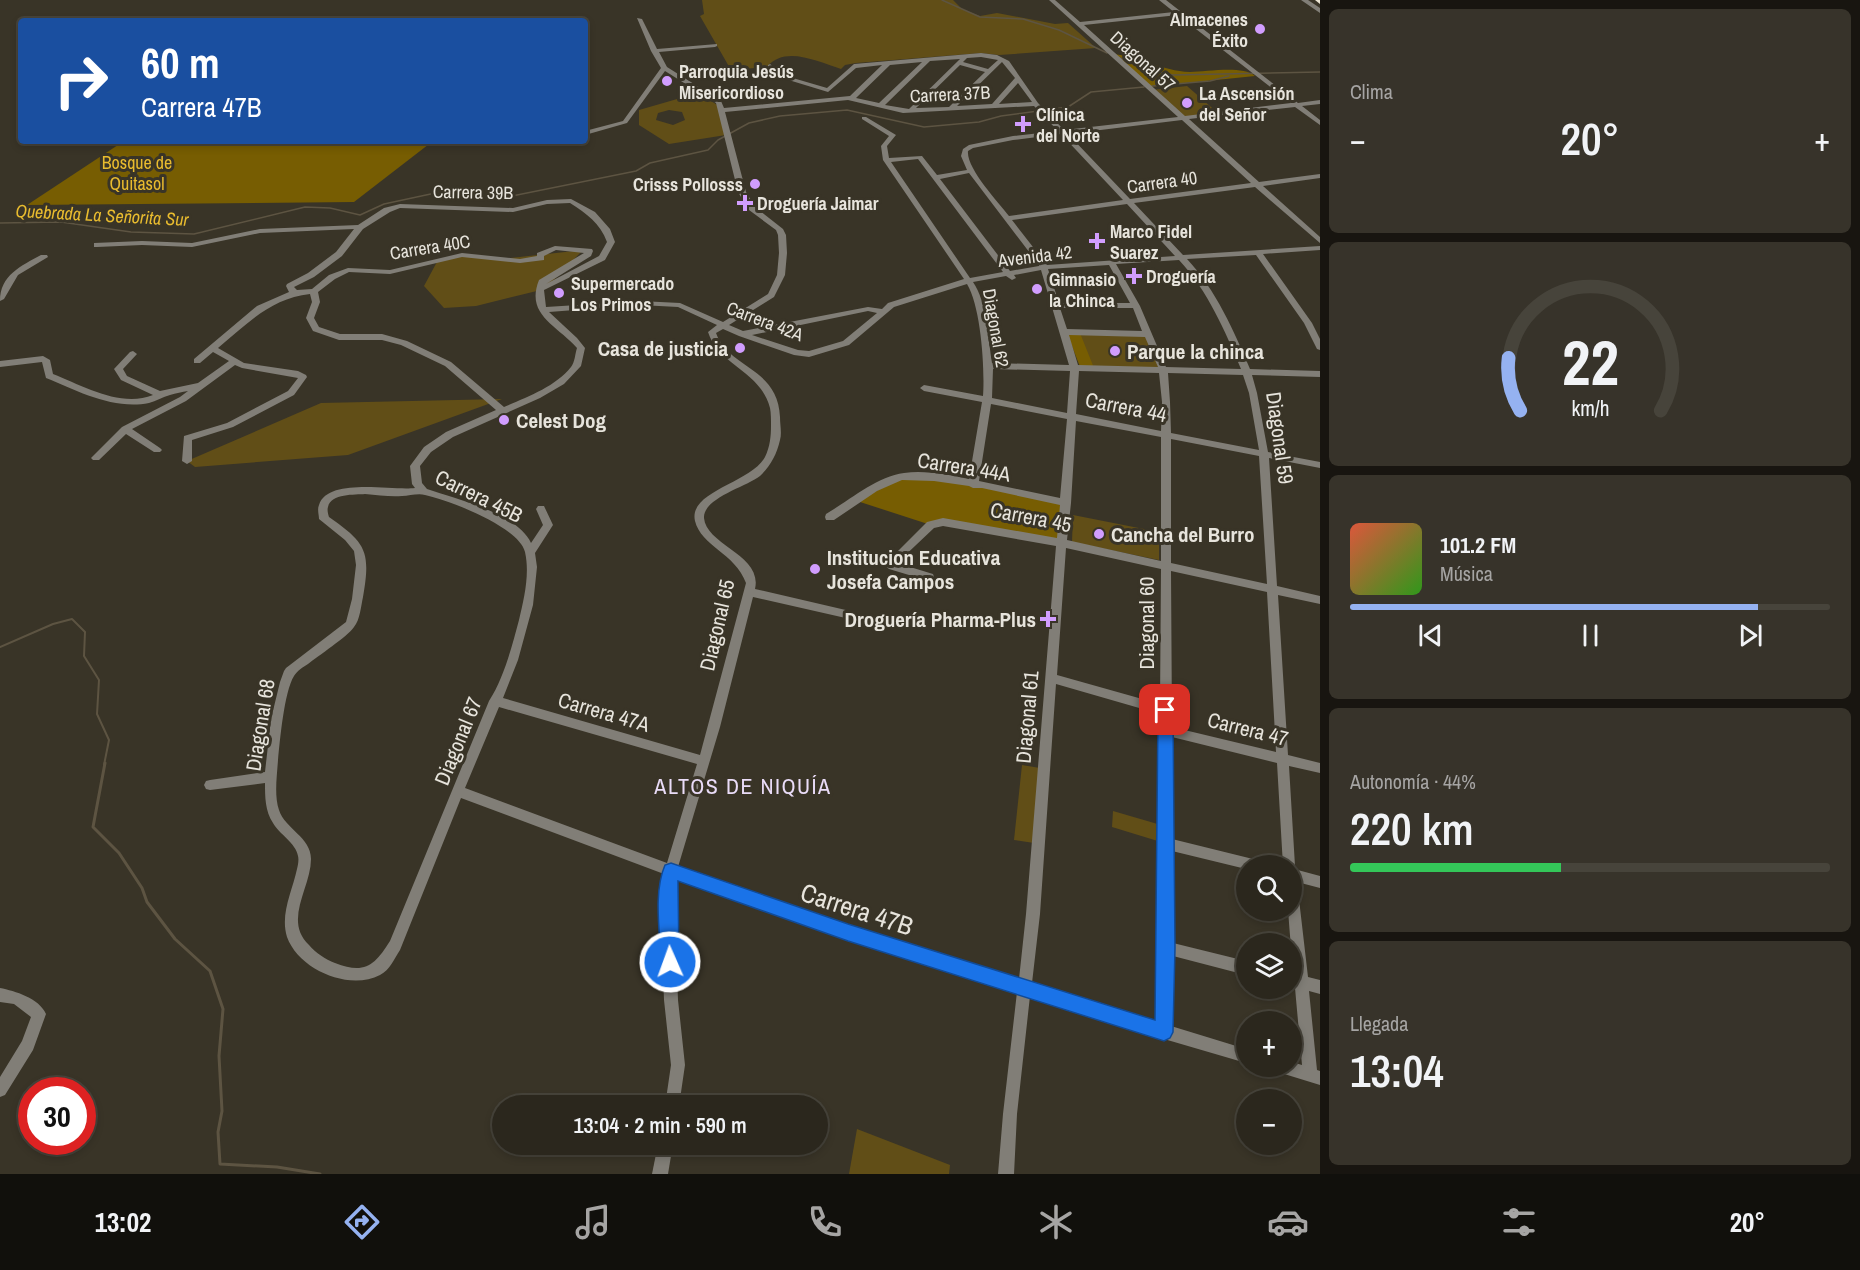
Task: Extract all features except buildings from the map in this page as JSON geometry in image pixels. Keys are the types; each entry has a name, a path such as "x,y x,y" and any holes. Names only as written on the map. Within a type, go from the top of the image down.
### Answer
{"street":[{"name":"Diagonal 57","path":"1052,0 1320,242"},
{"path":"1162,0 1320,123"},
{"path":"1304,0 1320,11"},
{"path":"1079,24 1180,13"},
{"path":"639,19 664,68 720,102 724,110 742,192 752,208 779,229 782,235 781,275 771,295 723,325"},
{"path":"654,51 715,45"},
{"path":"828,90 852,67 928,60 962,60 987,56 1002,59"},
{"path":"950,109 1002,59"},
{"name":"Diagonal 59","path":"1002,59 1010,64 1061,133 1130,201 1186,261 1225,321 1247,372 1254,393 1264,454 1289,855"},
{"path":"880,106 928,60"},
{"path":"962,60 989,71"},
{"path":"910,111 962,60"},
{"path":"852,98 888,63"},
{"path":"770,66 784,77 828,90 835,99"},
{"path":"588,132 621,124 639,105 664,68"},
{"path":"993,107 1019,78"},
{"name":"Carrera 37B","path":"724,110 852,98 910,111 993,107 1041,108"},
{"path":"1045,271 971,171 964,156 965,150 971,146 1320,102"},
{"path":"864,118 892,135 884,146 886,160 920,157 1011,276"},
{"name":"Diagonal 62","path":"886,160 968,283 981,316 988,366 987,399 972,485"},
{"path":"937,177 971,171"},
{"name":"Carrera 40","path":"1007,218 1320,176"},
{"name":"Carrera 39B","path":"360,227 400,206 513,210 547,202 571,201 592,214 606,229 609,246 602,258 542,289"},
{"path":"97,245 142,243 192,245 260,231 360,227"},
{"path":"294,293 290,286 311,275 339,254 360,227"},
{"name":"Carrera 40C","path":"197,361 260,308 294,293 314,291 332,277 348,270 390,272 462,255 527,261 541,258 540,255 555,248 589,251 584,257 542,282 542,289"},
{"name":"Avenida 42","path":"968,283 1045,271 1261,255 1320,248"},
{"path":"1261,255 1308,323 1320,347"},
{"name":"Avenida 42","path":"1261,255 1320,255"},
{"path":"0,299 15,273 44,257"},
{"name":"Diagonal 60","path":"1114,265 1137,306 1163,370 1167,434 1164,1032"},
{"name":"Diagonal 61","path":"1006,1174 1010,1114 1025,986 1063,543 1075,369 1045,271"},
{"name":"Carrera 42A","path":"541,310 666,303 680,305 742,334 797,353 822,352 846,343 881,311 924,293 968,283"},
{"path":"314,291 317,296 310,322 316,329 339,337 391,339 448,364 502,410 564,380 580,362 581,348 541,310 538,298 542,289"},
{"path":"1055,305 1137,306"},
{"path":"742,334 868,309 881,311"},
{"name":"Diagonal 65","path":"674,1095 678,1065 670,1000 668,896 671,871 714,727 752,583 744,563 710,537 700,524 699,514 706,500 762,471 772,452 777,425 772,397 766,384 716,346 712,332 723,325"},
{"path":"1064,332 1149,334"},
{"path":"188,461 187,438 230,425 291,393 303,377 298,374 260,369 235,361 212,348"},
{"path":"133,354 118,369 120,373 138,385 163,394"},
{"path":"0,364 43,359 46,360 49,376 95,395 116,400 152,400 163,394 208,382"},
{"path":"96,458 125,429 183,399 235,361"},
{"path":"988,366 1320,374"},
{"name":"Carrera 44","path":"924,388 1320,465"},
{"name":"Carrera 45B","path":"502,410 426,449 418,457 414,472 417,484 424,491 505,524 526,541 531,551"},
{"path":"125,429 157,450"},
{"name":"Carrera 44A","path":"830,517 889,481 905,476 972,485 1066,503"},
{"name":"Diagonal 68","path":"364,975 354,975 326,964 304,951 294,940 291,926 292,910 303,876 305,856 273,812 271,777 285,680 290,671 344,630 353,618 361,555 356,545 324,519 322,513 324,506 334,496 354,490 400,493 424,491"},
{"path":"531,551 549,525 541,508"},
{"name":"Carrera 45","path":"929,577 889,565 932,525 943,522 1063,543 1320,600"},
{"name":"Diagonal 67","path":"364,975 382,965 395,945 508,673 527,602 532,570 531,551"},
{"path":"749,592 850,615"},
{"path":"1051,678 1165,710"},
{"name":"Carrera 47A","path":"495,701 702,761"},
{"name":"Carrera 47","path":"1165,730 1320,768"},
{"path":"210,784 271,777"},
{"name":"Carrera 47B","path":"458,791 671,871 848,933 1236,1053"},
{"path":"1165,843 1236,861"},
{"path":"1302,878 1320,882"},
{"path":"1166,948 1236,966"},
{"path":"1302,982 1320,987"},
{"path":"0,995 17,998 39,1014 28,1045 0,1090"},
{"path":"1300,999 1315,1077"},
{"path":"660,1174 664,1155"}],"shaded area":[{"path":"702,0 953,0 962,9 980,16 997,13 1055,24 1068,23 1096,48 999,55 981,53 856,63 845,65 841,69 812,59 792,56 774,60 767,67 731,70 700,16 704,14"},
{"path":"1187,86 1219,114 1185,118 1152,90"},
{"path":"698,93 719,106 726,135 669,144 639,125 639,110","holes":["669,110 682,112 685,120 673,125 656,120 658,113"]},
{"path":"583,250 545,289 476,306 444,308 424,286 438,260 475,255 502,259"},
{"name":"Parque la chinca","path":"1068,334 1148,336 1159,369 1082,367"},
{"path":"502,399 348,455 195,467 187,461 321,403"},
{"name":"Cancha del Burro","path":"1073,515 1159,532 1159,560 1072,542"},
{"path":"1022,765 1040,768 1034,843 1014,840"},
{"path":"1113,811 1161,825 1161,842 1112,827"},
{"path":"857,1129 950,1165 949,1174 849,1174"}],"green space":[{"path":"1112,54 1180,71 1233,70 1255,76 1148,87"},
{"name":"Bosque de Quitasol","path":"119,144 429,144 354,202 27,205"},
{"path":"1067,333 1080,333 1094,368 1080,367"},
{"path":"905,476 935,478 1066,503 1063,543 959,523 931,525 857,501"}],"waterway":[{"path":"942,0 980,17 1023,19 1059,30 1107,53"},
{"path":"1118,57 1142,68 1172,75 1320,72"},
{"name":"Quebrada La Señorita Sur","path":"1152,86 1210,81 1229,76"},
{"name":"Quebrada La Señorita Sur","path":"0,223 61,222 131,232 194,234 305,207 330,208 360,215 384,204 440,192 454,197 512,196 636,171 650,163 708,150 718,140 749,123 780,116 847,110 924,127 979,122 1001,116 1068,107 1091,92 1144,87"},
{"path":"0,647 53,624 72,619 85,632 84,656 99,680 97,714 109,740 104,765"},
{"path":"105,763 93,827 119,853 142,888 147,902 175,939 210,971 223,1009 219,1056 222,1111 218,1132 220,1164 277,1167 320,1174"}],"place":[{"name":"Almacenes Éxito","path":"1260,29"},
{"name":"Parroquia Jesús Misericordioso","path":"667,81"},
{"name":"La Ascensión del Señor","path":"1187,103"},
{"name":"Clínica del Norte","path":"1023,124"},
{"name":"Crisss Pollosss","path":"755,184"},
{"name":"Droguería Jaimar","path":"745,203"},
{"name":"Marco Fidel Suarez","path":"1097,241"},
{"name":"Droguería","path":"1134,276"},
{"name":"Gimnasio la Chinca","path":"1037,289"},
{"name":"Supermercado Los Primos","path":"559,293"},
{"name":"Casa de justicia","path":"740,348"},
{"name":"Parque la chinca","path":"1115,351"},
{"name":"Celest Dog","path":"504,420"},
{"name":"Cancha del Burro","path":"1099,534"},
{"name":"Institucion Educativa Josefa Campos","path":"815,569"},
{"name":"Droguería Pharma-Plus","path":"1048,619"}],"district":[{"name":"ALTOS DE NIQUÍA","path":"743,786"}],"route":[{"path":"670,962 668,896 671,871 848,933 1025,986 1164,1032 1165,710"}]}
